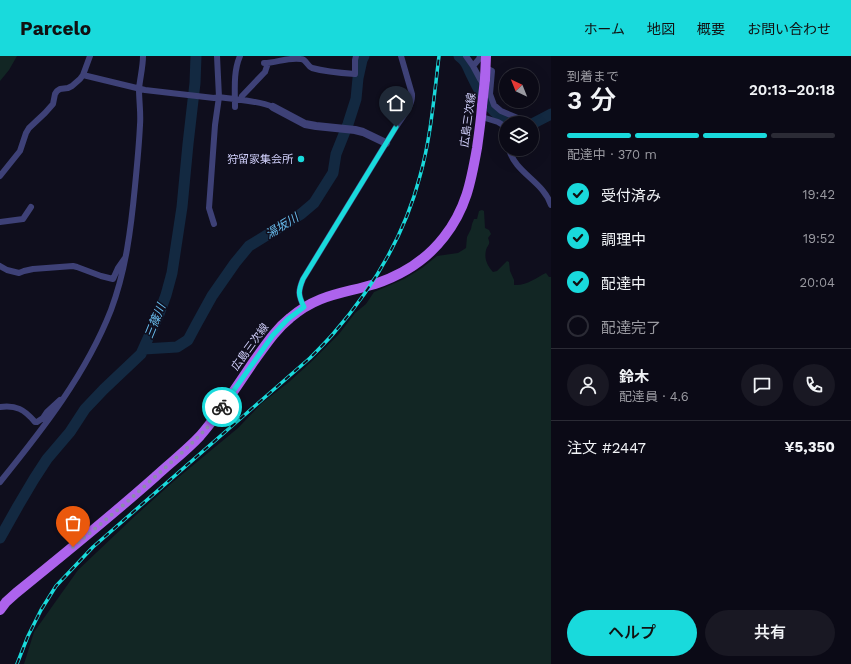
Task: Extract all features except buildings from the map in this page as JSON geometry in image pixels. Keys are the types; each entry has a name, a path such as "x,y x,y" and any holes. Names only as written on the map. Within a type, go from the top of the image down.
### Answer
{"main road":[{"name":"広島三次線","path":"0,610 16,593 127,502 196,440 225,404 273,335 288,319 304,307 317,300 374,284 394,276 424,258 444,238 459,214 469,188 482,117 486,56"}],"street":[{"path":"0,176 20,151 29,128 53,104 57,91 72,86 83,75 90,56"},
{"path":"0,482 54,414 70,388 94,347 108,315 123,272 133,215 140,125 143,56"},
{"path":"214,224 209,208 215,125 217,56"},
{"path":"235,107 232,96 240,56"},
{"path":"242,96 265,72 266,63 302,59 309,67 333,73 355,74 356,56"},
{"path":"304,307 300,300 299,292 303,279 412,101 412,94 401,56"},
{"path":"466,56 479,74 494,105 512,116"},
{"path":"473,66 480,56"},
{"path":"486,68 492,71 490,94"},
{"path":"83,75 142,90 216,98 242,96 256,102"},
{"path":"232,96 273,107 305,124 355,130 363,132 386,143"},
{"path":"482,117 499,123"},
{"path":"511,156 515,164 537,184 550,201 551,205"},
{"path":"0,222 23,219 30,207"},
{"path":"0,266 7,270 19,273 33,269 77,266 112,281 118,268 126,257"},
{"path":"0,407 15,407 26,412 35,422 37,422 65,396"}],"green space":[{"path":"0,56 17,56 9,70 0,81"},
{"path":"479,211 484,211 485,228 489,230 491,234 488,238 489,243 485,253 488,264 493,272 497,271 507,261 509,262 514,285 527,283 546,273 549,277 551,277 551,664 24,664 34,632 78,570 174,481 238,428 262,403 289,382 311,362 339,334 355,313 366,304 374,292 404,279 422,268 437,256 458,253 466,248 467,237 474,219 477,219"}],"waterway":[{"name":"三篠川","path":"0,538 47,459 70,432 85,409 141,354 159,314 172,273 182,207 195,83 196,56"},
{"name":"湯坂川","path":"144,349 177,347 188,340 212,296 249,246 301,214 314,203 333,173 336,154 356,99 358,78 364,56"},
{"name":"湯坂川","path":"459,56 464,60 483,97 500,116"},
{"name":"湯坂川","path":"539,120 551,114"}],"railway":[{"path":"17,664 28,636 41,610 56,586 93,547 310,358 333,334 361,298 386,260 406,219 414,198 427,146 439,56"}],"way so far":[{"path":"73,547 127,502 187,448 207,428 222,407"}],"place":[{"name":"狩留家集会所","path":"301,159"}],"route":[{"path":"222,407 280,326 304,307 300,300 299,292 303,279 396,127"}]}
